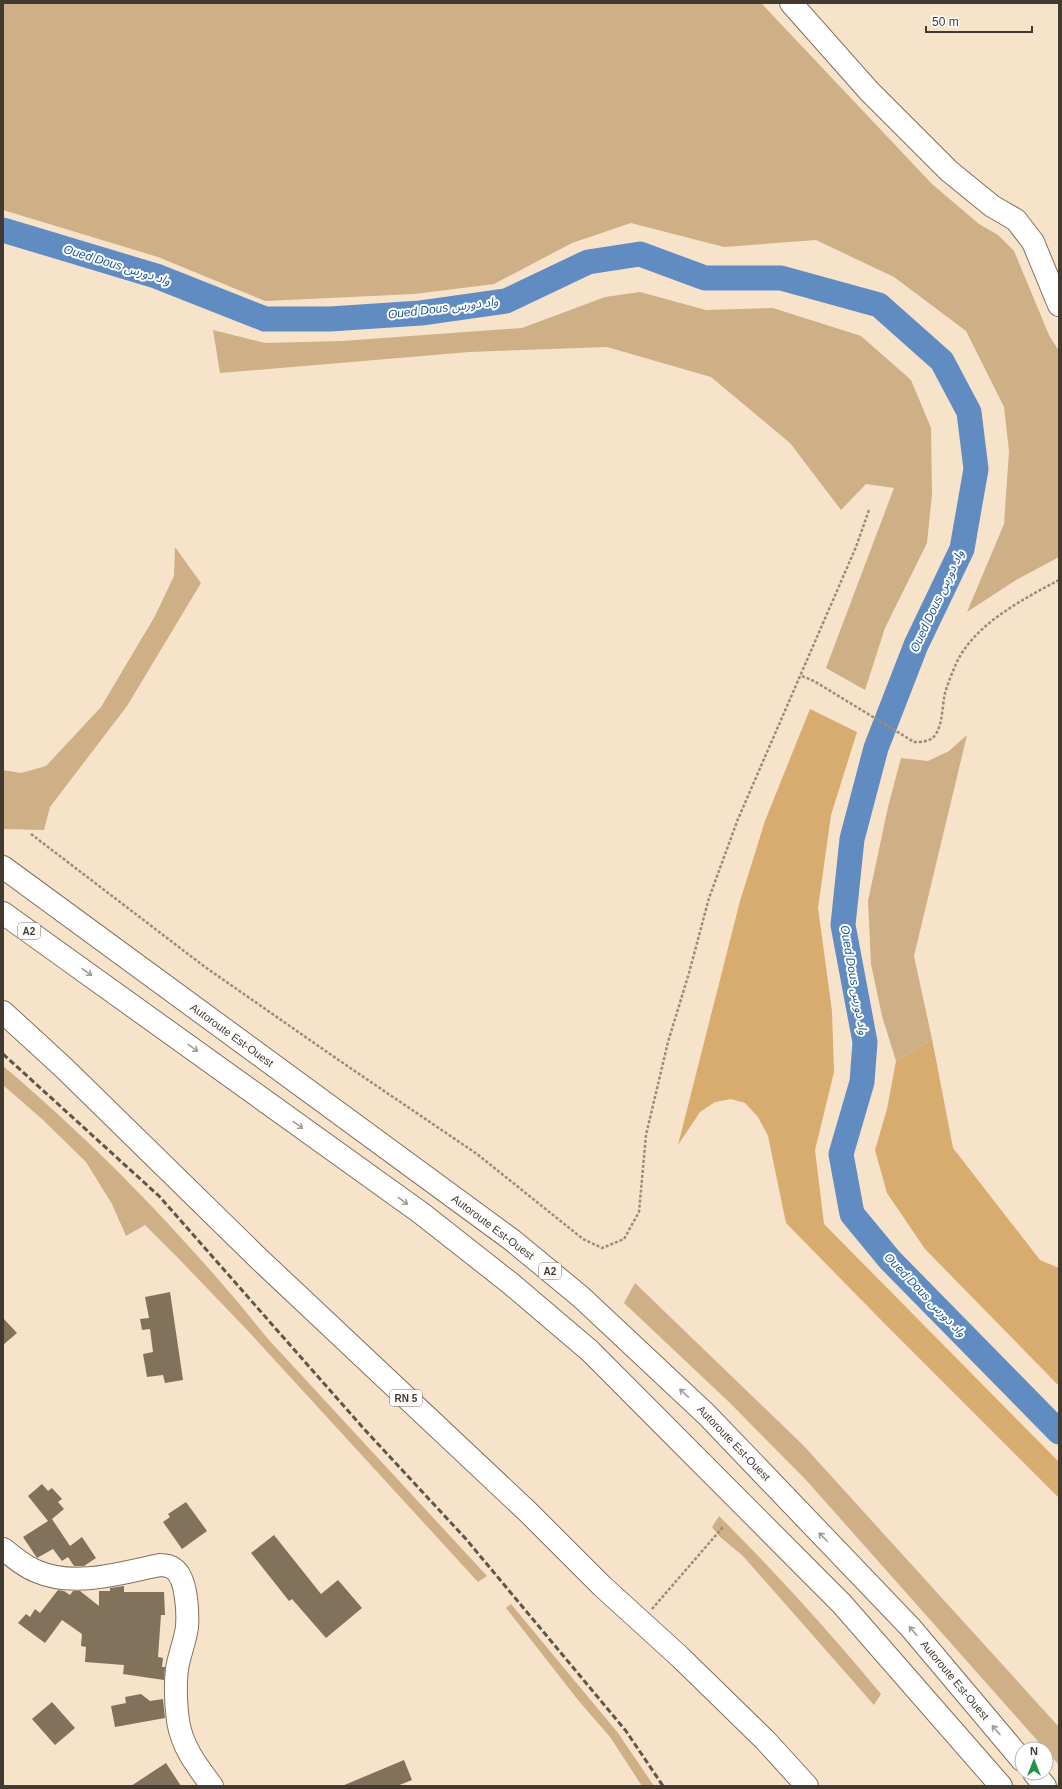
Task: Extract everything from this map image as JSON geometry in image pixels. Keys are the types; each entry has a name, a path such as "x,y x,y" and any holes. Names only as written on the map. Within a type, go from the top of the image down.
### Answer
{"main road":[{"path":"791,3 869,91 948,171 992,206 1016,220 1033,242 1059,305"},
{"name":"Autoroute Est-Ouest","path":"3,867 512,1240 581,1297 707,1415 904,1621 1014,1751"},
{"name":"A2","path":"3,912 420,1213 510,1283 590,1351 842,1604 1001,1786"},
{"name":"RN 5","path":"3,1012 257,1257 523,1507 602,1586 680,1657 766,1741 807,1786"},
{"path":"3,1549 20,1563 36,1572 69,1579 87,1578 160,1565 168,1566 175,1570 180,1576 185,1593 186,1628 177,1670 178,1721 181,1735 188,1753 212,1786"}],"path":[{"path":"31,834 205,967 477,1154 583,1239 602,1248 624,1239 640,1212 646,1135 668,1042 689,973 709,898 738,819 802,676 856,546 869,510"},
{"path":"802,676 814,681 914,742 926,742 935,735 941,721 946,693 956,663 970,640 985,626 1038,591 1059,580"},
{"path":"642,1622 722,1527"}],"shaded area":[{"path":"3,3 761,3 932,184 979,224 998,235 1014,251 1049,335 1059,351 1059,557 1016,580 967,612 1004,524 1009,451 1004,407 966,331 894,277 816,240 724,247 631,223 572,243 494,284 414,294 265,301 158,257 3,210"},
{"path":"640,292 706,310 773,308 861,336 911,380 931,428 932,494 927,543 885,628 865,690 826,668 894,488 866,484 841,510 790,443 711,377 607,347 469,352 220,373 213,330 265,343 342,341 522,328 605,297"},
{"path":"175,547 201,583 127,706 50,807 44,830 3,829 3,770 21,773 46,766 101,707 155,616 174,576"},
{"path":"810,709 857,732 831,815 818,908 832,1011 834,1072 815,1150 824,1224 1059,1462 1059,1498 786,1223 768,1136 758,1117 745,1103 731,1099 715,1102 700,1112 678,1145 740,901 765,821"},
{"path":"967,735 914,956 932,1039 896,1061 882,1016 871,964 868,901 888,807 901,758 928,761 949,751"},
{"path":"932,1039 953,1148 1040,1260 1059,1268 1059,1386 925,1249 887,1193 875,1150 887,1109 896,1061"},
{"path":"3,1066 74,1129 142,1196 207,1267 268,1339 487,1576 478,1582 249,1332 145,1225 126,1236 112,1204 86,1162 42,1119 3,1085"},
{"path":"635,1283 803,1445 1059,1727 1059,1765 1054,1759 1054,1741 1038,1741 807,1481 729,1402 624,1303"},
{"path":"719,1516 802,1603 881,1694 874,1705 743,1556 720,1537 712,1527"},
{"path":"511,1604 618,1733 654,1786 642,1786 610,1737 578,1700 506,1608"}],"building":[{"path":"170,1292 183,1380 165,1383 163,1375 147,1377 143,1354 153,1352 150,1329 142,1330 140,1319 149,1318 145,1297"},
{"path":"3,1318 17,1333 3,1345"},
{"path":"42,1484 48,1491 52,1488 62,1499 58,1502 64,1509 52,1519 70,1546 82,1537 96,1558 84,1566 74,1566 68,1557 62,1561 53,1549 37,1558 23,1537 48,1521 28,1496"},
{"path":"186,1502 207,1531 182,1549 163,1522 170,1517 168,1514"},
{"path":"274,1535 321,1594 338,1580 362,1608 326,1638 292,1599 289,1601 251,1553"},
{"path":"124,1586 124,1592 164,1592 165,1615 161,1615 158,1657 163,1658 162,1667 165,1667 164,1680 123,1674 124,1665 85,1662 86,1647 81,1646 82,1634 62,1620 45,1643 18,1623 26,1614 30,1617 35,1609 40,1613 58,1590 64,1591 70,1595 73,1591 80,1591 99,1606 99,1591 110,1591 110,1588"},
{"path":"141,1694 150,1701 163,1699 165,1718 115,1727 111,1706 126,1703 125,1697"},
{"path":"52,1702 75,1728 55,1745 32,1719"},
{"path":"404,1760 412,1780 397,1786 342,1786"},
{"path":"166,1763 181,1786 131,1786"}],"waterway":[{"name":"Oued Dous واد دورس","path":"3,230 156,276 265,319 330,319 421,313 506,301 588,262 640,254 705,278 781,278 879,305 942,361 969,412 976,469 962,549 916,645 876,748 852,839 843,925 865,1042 862,1082 841,1154 852,1214 890,1260 1059,1432"}],"railway":[{"path":"3,1054 159,1196 365,1430 466,1539 626,1731 663,1786"}]}
